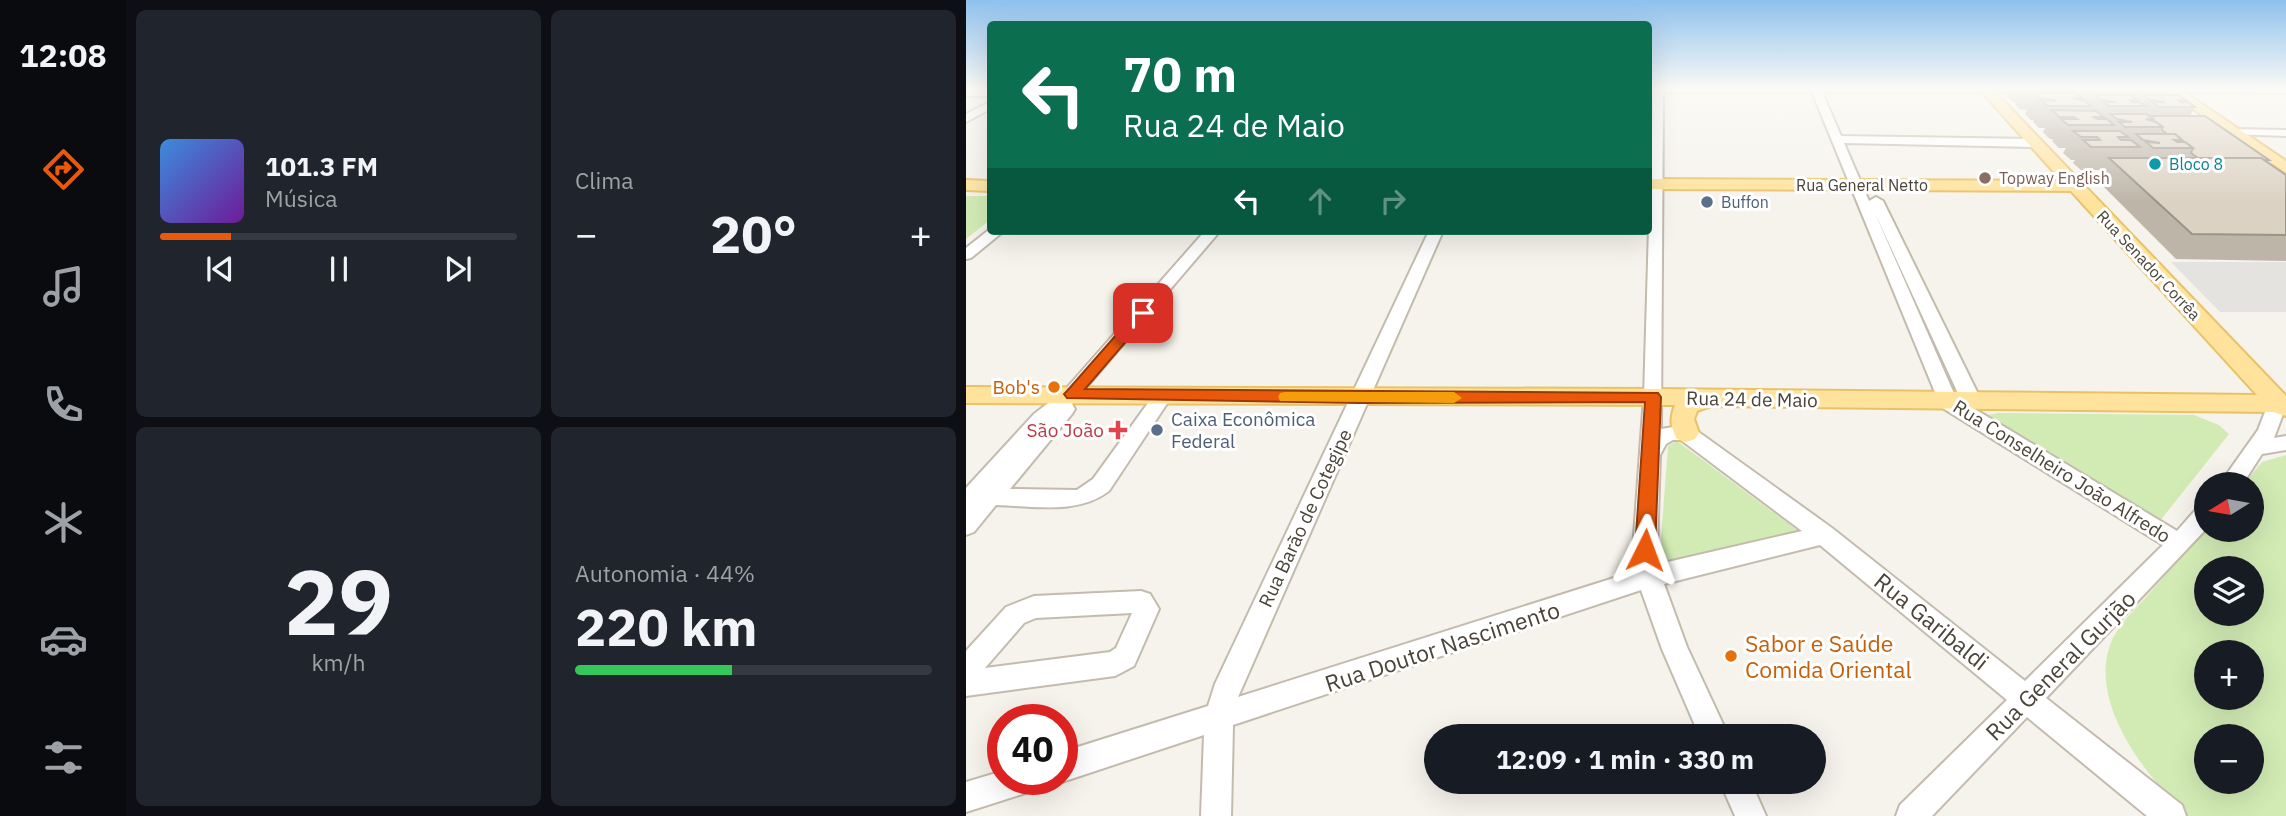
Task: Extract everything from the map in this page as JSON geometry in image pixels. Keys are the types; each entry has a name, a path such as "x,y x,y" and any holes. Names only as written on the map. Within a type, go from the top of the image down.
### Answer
{"main road":[{"name":"Rua Senador Corrêa","path":"2020,126 2283,406"},
{"path":"2224,126 2286,168"},
{"name":"Rua General Netto","path":"1653,184 2076,186"},
{"path":"966,186 987,186"},
{"name":"Rua 24 de Maio","path":"966,395 1653,397 2283,406"},
{"path":"1686,433 1682,419 1687,406 1709,398"}],"street":[{"path":"1654,126 1653,397 1645,550 1649,578 1675,649 1709,724"},
{"name":"Rua Conselheiro João Alfredo","path":"1836,126 1838,139 1852,159 1887,239 1909,269 1960,402"},
{"name":"Rua Conselheiro João Alfredo","path":"1842,126 1851,139 1852,159"},
{"path":"2233,132 2286,133"},
{"path":"1838,139 2036,143"},
{"path":"966,246 987,230"},
{"path":"966,256 992,235"},
{"path":"966,502 1041,419 1072,394 1210,235"},
{"name":"Rua Barão de Cotegipe","path":"1216,816 1219,719 1225,693 1434,235"},
{"name":"Rua Conselheiro João Alfredo","path":"1887,239 1891,269 1960,402 2179,544"},
{"path":"1891,269 1909,269"},
{"path":"966,526 1062,416 1072,394"},
{"path":"991,497 1077,498 1088,495 1101,485 1163,396"},
{"path":"2239,472 2283,406"},
{"path":"1650,455 1657,439 1662,435 1686,433"},
{"name":"Rua Garibaldi","path":"1686,433 1824,535 2171,816"},
{"path":"2255,448 2286,443"},
{"name":"Rua General Gurjão","path":"1911,816 2194,527"},
{"name":"Rua Doutor Nascimento","path":"1078,762 1219,719 1649,578 1824,535"},
{"path":"966,670 1015,615 1022,611 1034,607 1141,602 1147,609 1125,657 1115,664 966,683"},
{"path":"966,797 987,790"},
{"path":"1741,794 1751,816"}],"green space":[{"path":"966,196 987,196 987,222 966,239"},
{"path":"1988,415 2194,415 2219,425 2229,434 2199,472 2194,472 2194,478 2156,526"},
{"path":"1677,441 1804,535 1659,565 1668,446"},
{"path":"2286,455 2286,816 2187,816 2154,780 2124,735 2113,711 2107,686 2106,662 2113,638 2128,616 2194,541 2264,542 2264,472 2254,472 2262,462"}],"shaded area":[{"path":"2171,262 2286,262 2286,312 2220,312"}],"building":[{"path":"2124,126 2163,127 2125,127"},
{"path":"2220,126 2269,160 2198,158 2191,153 2193,148 2181,142 2175,134 2167,134 2162,130 2163,127"},
{"path":"2073,131 2120,131 2128,137 2118,137 2121,140 2131,140 2140,147 2091,147 2083,140 2100,140 2097,137 2081,137"},
{"path":"2136,134 2175,134 2182,140 2174,140 2185,142 2193,148 2153,148 2146,142 2160,143 2143,140"},
{"path":"2109,158 2261,158 2286,175 2286,235 2192,234"}],"slow traffic":[{"path":"1285,397 1454,398"}],"place":[{"name":"Bloco 8","path":"2155,164"},
{"name":"Topway English","path":"1985,178"},
{"name":"Buffon","path":"1707,202"},
{"name":"Bob's","path":"1054,387"},
{"name":"São João","path":"1118,430"},
{"name":"Caixa Econômica Federal","path":"1157,430"},
{"name":"Sabor e Saúde Comida Oriental","path":"1731,656"}],"route":[{"path":"1143,313 1072,394 1360,398 1653,397 1645,550"}]}
